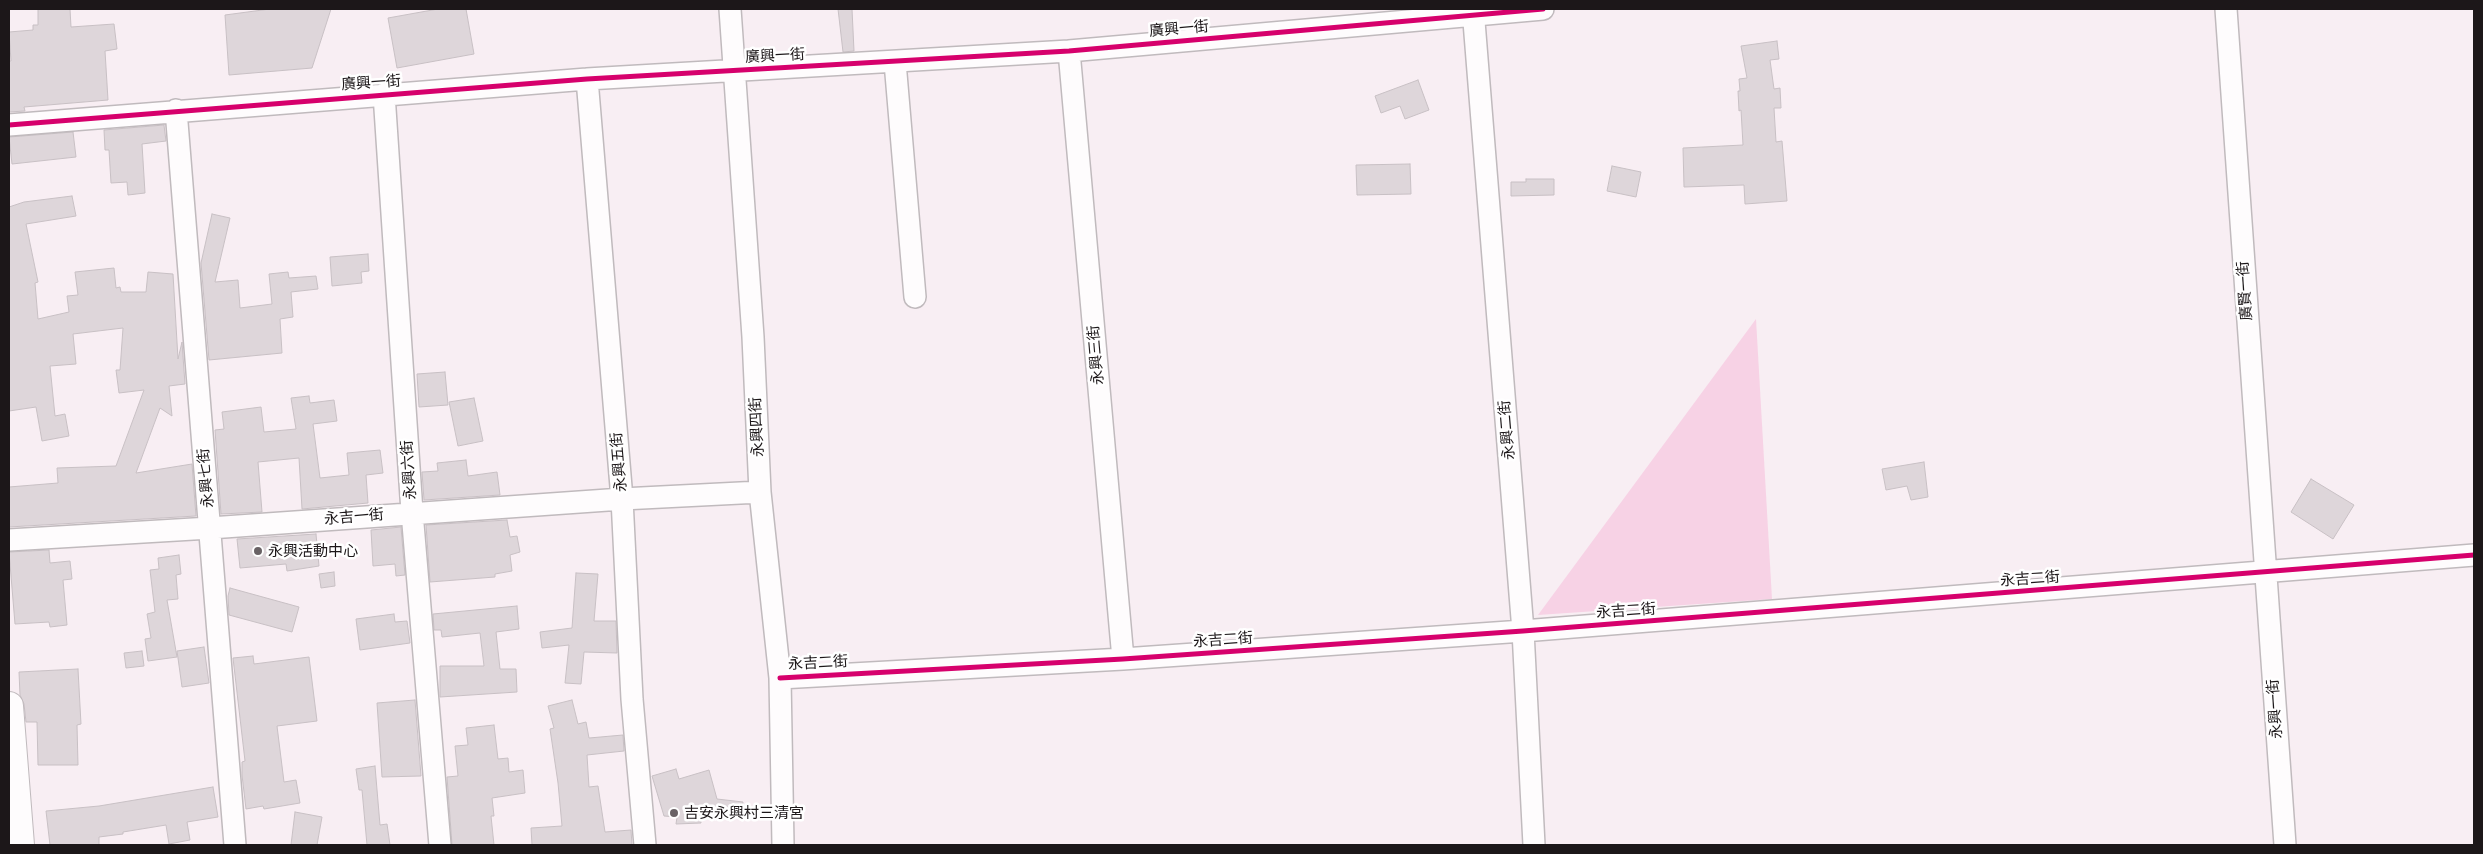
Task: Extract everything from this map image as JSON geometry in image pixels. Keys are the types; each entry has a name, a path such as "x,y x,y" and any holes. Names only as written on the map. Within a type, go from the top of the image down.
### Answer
{"street":[{"name":"永興四街","path":"730,9 736,71 753,336 760,492 780,678 783,845"},
{"name":"廣興一街","path":"9,125 176,110 587,79 1069,51 1473,12 1543,9"},
{"name":"廣賢一街","path":"2226,9 2264,573"},
{"name":"永興二街","path":"1473,12 1523,631 1534,845"},
{"name":"永興三街","path":"1069,51 1123,659"},
{"path":"894,62 916,297"},
{"name":"永興五街","path":"587,79 622,499 632,699 645,845"},
{"name":"永興六街","path":"384,94 412,512 440,845"},
{"name":"永興七街","path":"176,110 235,845"},
{"name":"永吉一街","path":"9,540 210,528 412,512 760,492"},
{"name":"永吉二街","path":"780,678 1123,659 1523,631 2474,556"},
{"name":"永興一街","path":"2264,573 2286,845"},
{"path":"9,706 20,845"}],"shaded area":[{"path":"1756,319 1772,599 1538,615"}],"building":[{"path":"38,9 70,9 71,27 114,24 117,49 105,51 108,100 24,107 25,111 9,112 9,61 11,61 9,32 33,30 33,25 38,25"},
{"path":"270,9 331,9 312,68 229,75 225,15"},
{"path":"438,9 466,9 474,54 397,68 388,18"},
{"path":"838,9 852,9 854,51 843,52"},
{"path":"1777,41 1779,59 1770,60 1774,89 1780,88 1781,108 1774,108 1776,142 1782,141 1787,201 1745,204 1744,185 1684,187 1683,148 1743,145 1738,91 1740,91 1739,79 1747,78 1741,46"},
{"path":"1418,80 1429,110 1405,119 1400,106 1381,113 1375,96"},
{"path":"164,125 166,141 142,144 145,193 128,195 127,182 111,183 109,150 105,150 104,130"},
{"path":"73,132 76,157 12,164 9,137"},
{"path":"1410,164 1411,194 1357,195 1356,165"},
{"path":"1612,166 1641,172 1636,197 1607,191"},
{"path":"1526,179 1554,179 1554,195 1511,196 1511,182 1526,182"},
{"path":"72,196 76,216 26,224 38,282 35,283 38,319 69,312 67,296 78,295 75,272 114,268 116,288 120,287 121,292 146,292 148,272 173,274 178,359 182,342 185,384 169,386 172,416 160,408 136,473 192,464 196,516 9,527 9,487 58,483 57,468 116,466 144,390 119,393 116,370 120,370 123,328 73,334 76,364 50,366 55,416 65,414 69,436 42,441 36,407 9,411 9,207 24,202"},
{"path":"212,214 230,218 215,282 238,280 240,308 272,304 269,274 288,272 289,278 316,276 318,289 291,292 293,317 280,319 282,353 209,360 201,263"},
{"path":"368,254 369,271 361,272 362,283 332,286 330,257"},
{"path":"445,372 448,405 419,407 417,374"},
{"path":"309,396 310,403 334,400 337,421 313,424 320,478 349,475 347,453 380,450 383,473 366,475 368,503 302,509 299,458 258,462 262,512 221,514 215,430 224,429 222,412 261,407 264,432 296,429 291,398"},
{"path":"474,398 483,441 458,446 449,402"},
{"path":"466,460 468,476 497,472 500,495 424,500 422,472 438,471 437,463"},
{"path":"1924,462 1928,497 1911,500 1907,486 1886,490 1882,469"},
{"path":"2311,479 2354,505 2333,539 2291,512"},
{"path":"507,520 510,537 517,536 520,552 510,555 512,571 495,574 495,577 430,582 426,525"},
{"path":"401,527 405,575 396,576 395,564 373,566 371,530"},
{"path":"316,534 319,566 287,571 286,564 240,568 237,539"},
{"path":"49,550 50,563 70,561 72,579 63,580 67,625 50,627 49,622 15,624 9,552"},
{"path":"179,555 181,574 176,575 178,599 167,600 177,657 148,661 145,639 151,638 147,614 155,612 150,570 159,569 158,558"},
{"path":"334,572 335,586 321,588 319,574"},
{"path":"576,573 598,574 594,621 616,621 617,653 584,652 581,684 565,683 569,645 542,648 540,632 572,628"},
{"path":"230,588 299,607 292,632 229,615 228,596"},
{"path":"517,606 519,629 496,632 500,669 516,669 517,692 440,697 440,666 484,666 480,633 442,637 441,630 434,630 433,614"},
{"path":"394,614 395,622 407,621 410,643 360,650 356,619"},
{"path":"204,647 209,683 182,687 177,651"},
{"path":"142,651 144,666 126,668 124,653"},
{"path":"253,656 254,664 309,657 317,721 277,726 284,782 296,780 300,803 264,809 263,806 246,809 242,775 242,762 245,761 233,658"},
{"path":"78,669 81,724 77,725 78,765 38,765 37,722 26,722 24,704 20,695 19,672"},
{"path":"415,700 421,776 382,777 377,703"},
{"path":"572,700 578,724 586,722 589,738 623,735 624,751 587,755 589,787 598,786 605,832 631,830 632,845 532,845 531,828 562,826 550,729 554,728 548,706"},
{"path":"494,725 498,759 508,758 509,772 523,770 525,793 492,798 494,816 491,816 494,845 452,845 447,777 458,776 455,746 468,745 466,728"},
{"path":"375,766 380,825 387,824 390,845 367,845 362,790 359,790 356,769"},
{"path":"676,769 679,779 709,770 717,799 743,802 741,817 700,812 701,823 676,824 677,817 664,816 652,776"},
{"path":"213,787 218,817 187,822 190,840 169,844 166,825 99,837 99,845 50,845 46,811 99,806"},
{"path":"295,812 322,817 317,845 291,845"}],"cycle path":[{"path":"9,125 587,79 1069,51 1543,9"},
{"path":"780,678 1123,659 1523,631 2474,555"}],"place":[{"name":"永興活動中心","path":"258,551"},
{"name":"吉安永興村三清宮","path":"674,813"}]}
